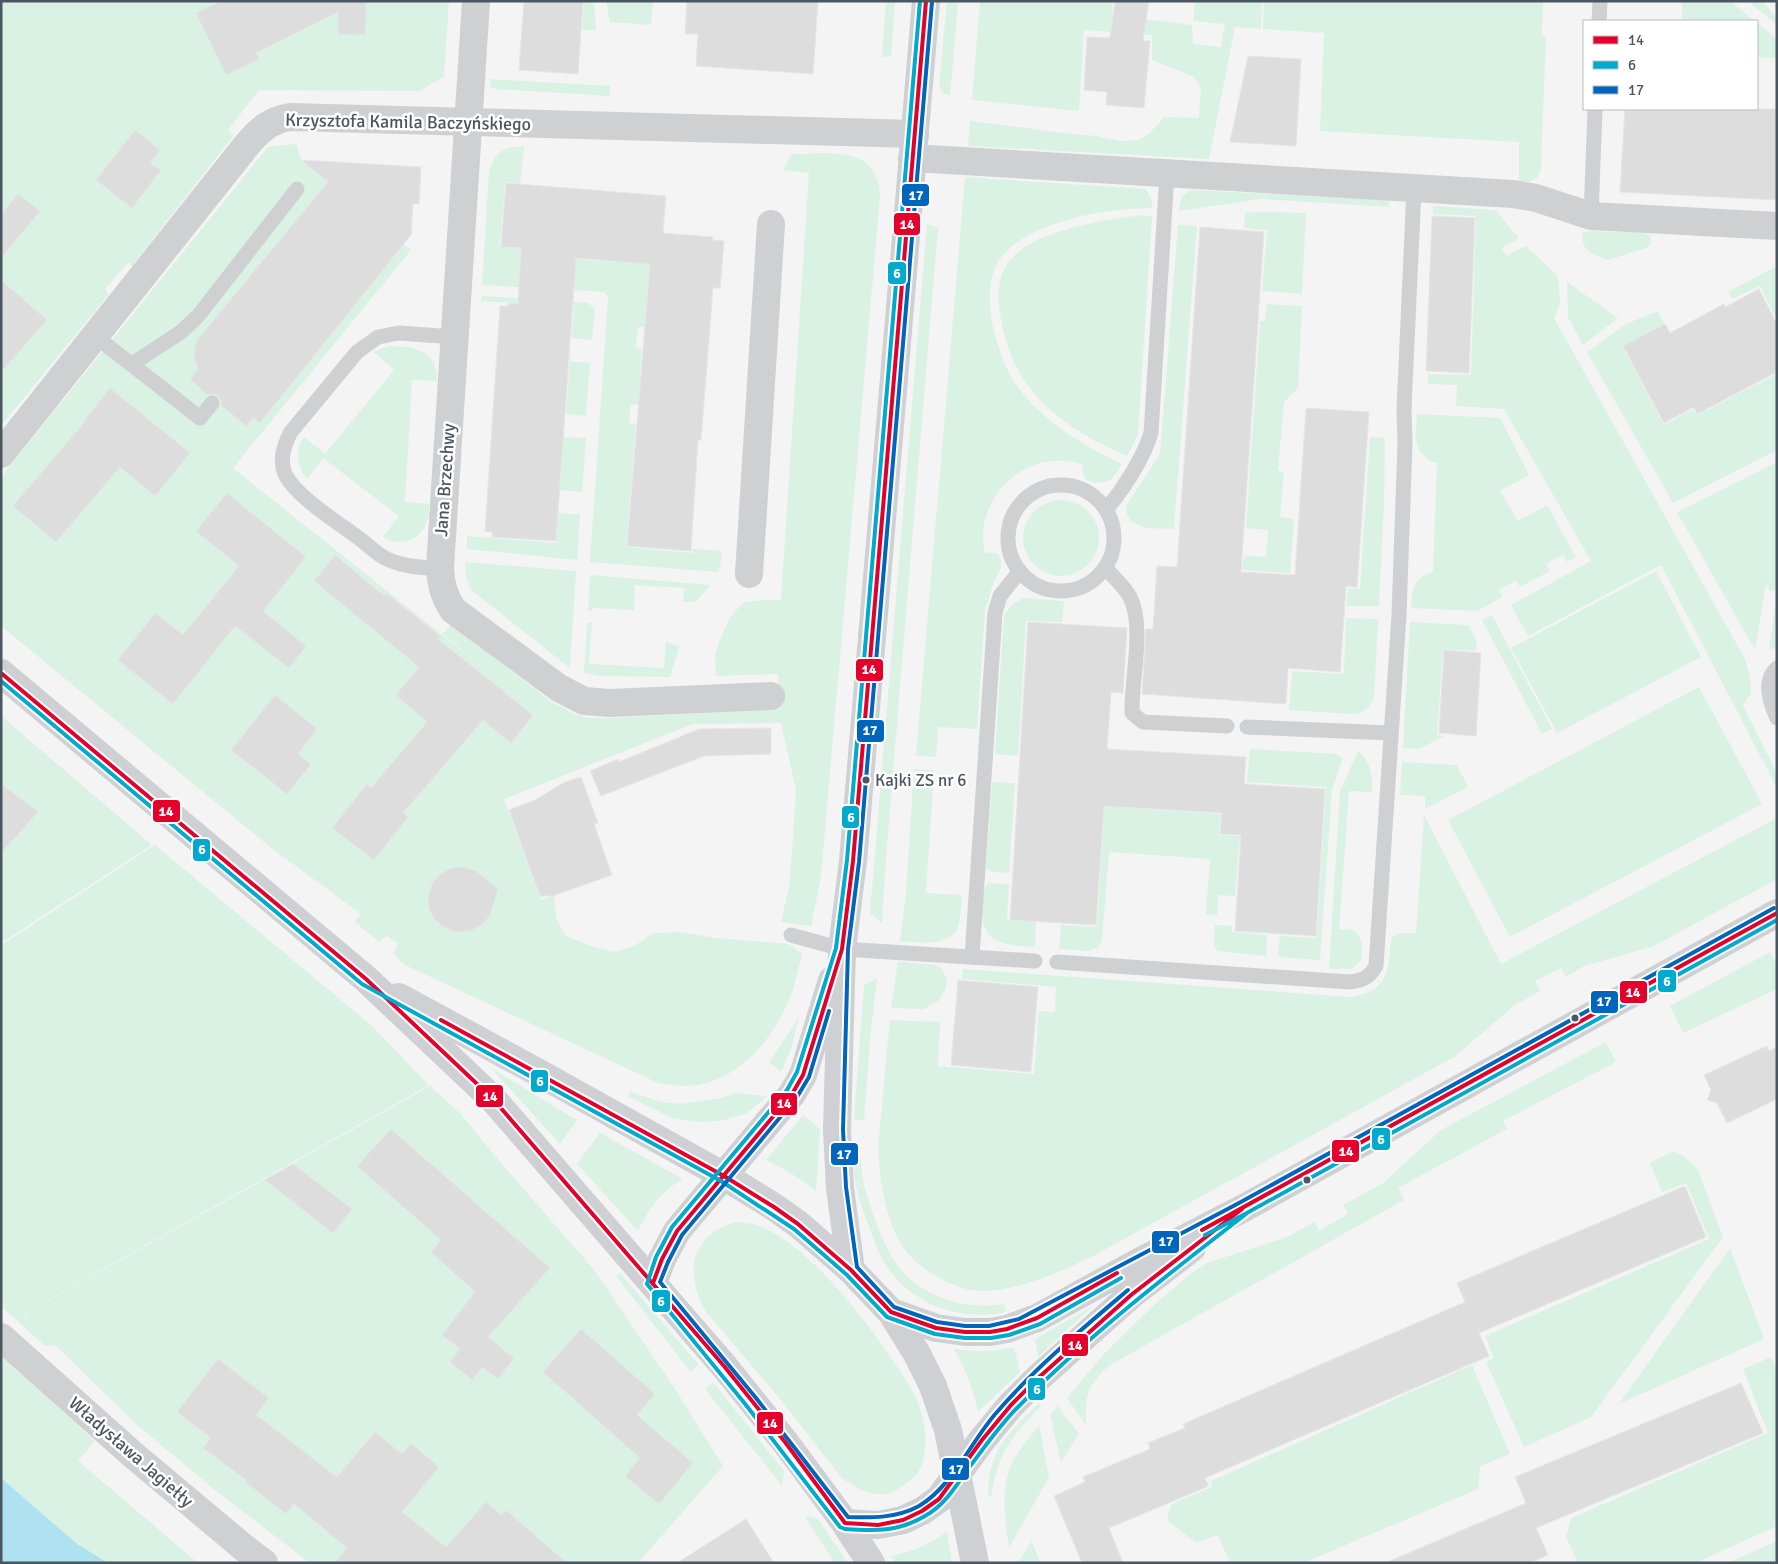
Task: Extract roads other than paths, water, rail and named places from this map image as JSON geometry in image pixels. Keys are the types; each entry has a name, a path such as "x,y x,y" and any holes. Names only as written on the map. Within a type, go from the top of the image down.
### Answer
{"street":[{"name":"Jana Brzechwy","path":"476,1 440,568 441,584 445,597 453,610 559,688 584,701 610,703 771,696"},
{"path":"851,1270 840,1188 837,1130 842,949 854,852 926,1"},
{"name":"Krzysztofa Kamila Baczyńskiego","path":"1,454 257,133 278,119 290,117 468,122 913,146 1167,174 1513,194 1536,198 1591,216 1777,226"},
{"path":"749,574 771,224"},
{"path":"1,673 366,979 493,1099 724,1366 785,1442 845,1523 871,1563"},
{"path":"891,1312 936,1328 965,1332 990,1332 1021,1325 1037,1318 1135,1264 1242,1209 1777,913"},
{"path":"653,1283 662,1259 677,1232 792,1094 803,1076 842,949"},
{"path":"366,979 724,1176 798,1224 851,1270 891,1312 933,1386 948,1430 975,1563"},
{"path":"845,1523 878,1525 902,1520 922,1511 939,1499 988,1433 1011,1405 1037,1379 1131,1295 1242,1209"},
{"name":"Władysława Jagiełły","path":"1,1337 132,1454 243,1548 264,1563"}],"lane":[{"path":"1599,20 1600,1"},
{"path":"1591,216 1595,110"},
{"path":"1106,510 1135,467 1151,433 1167,174"},
{"path":"132,364 181,332 198,316 297,189"},
{"path":"1057,962 1350,982 1364,980 1372,974 1376,966 1399,615 1405,443 1404,409 1414,189"},
{"path":"440,568 413,567 386,559 310,502 292,484 285,473 282,460 290,433 357,352 378,337 399,333 454,337"},
{"path":"95,336 200,418 212,403"},
{"path":"1054,485 1069,485 1083,490 1096,498 1106,510 1112,524 1114,538 1112,554 1105,567 1095,579 1082,586 1067,590 1052,590 1038,586 1025,578 1016,566 1010,552 1008,537 1010,522 1016,508 1026,497 1039,489 1054,485"},
{"path":"1105,567 1128,595 1135,610 1137,624 1132,713 1143,722 1227,726"},
{"path":"972,957 995,612 1000,596 1020,571"},
{"path":"1777,668 1770,678 1768,688 1771,706 1777,718"},
{"path":"1247,727 1391,734"},
{"path":"791,935 842,949 1035,961"}],"water":[{"path":"1,1478 77,1544 108,1563 1,1563"}],"place":[{"name":"Kajki ZS nr 6","path":"866,780"}]}
